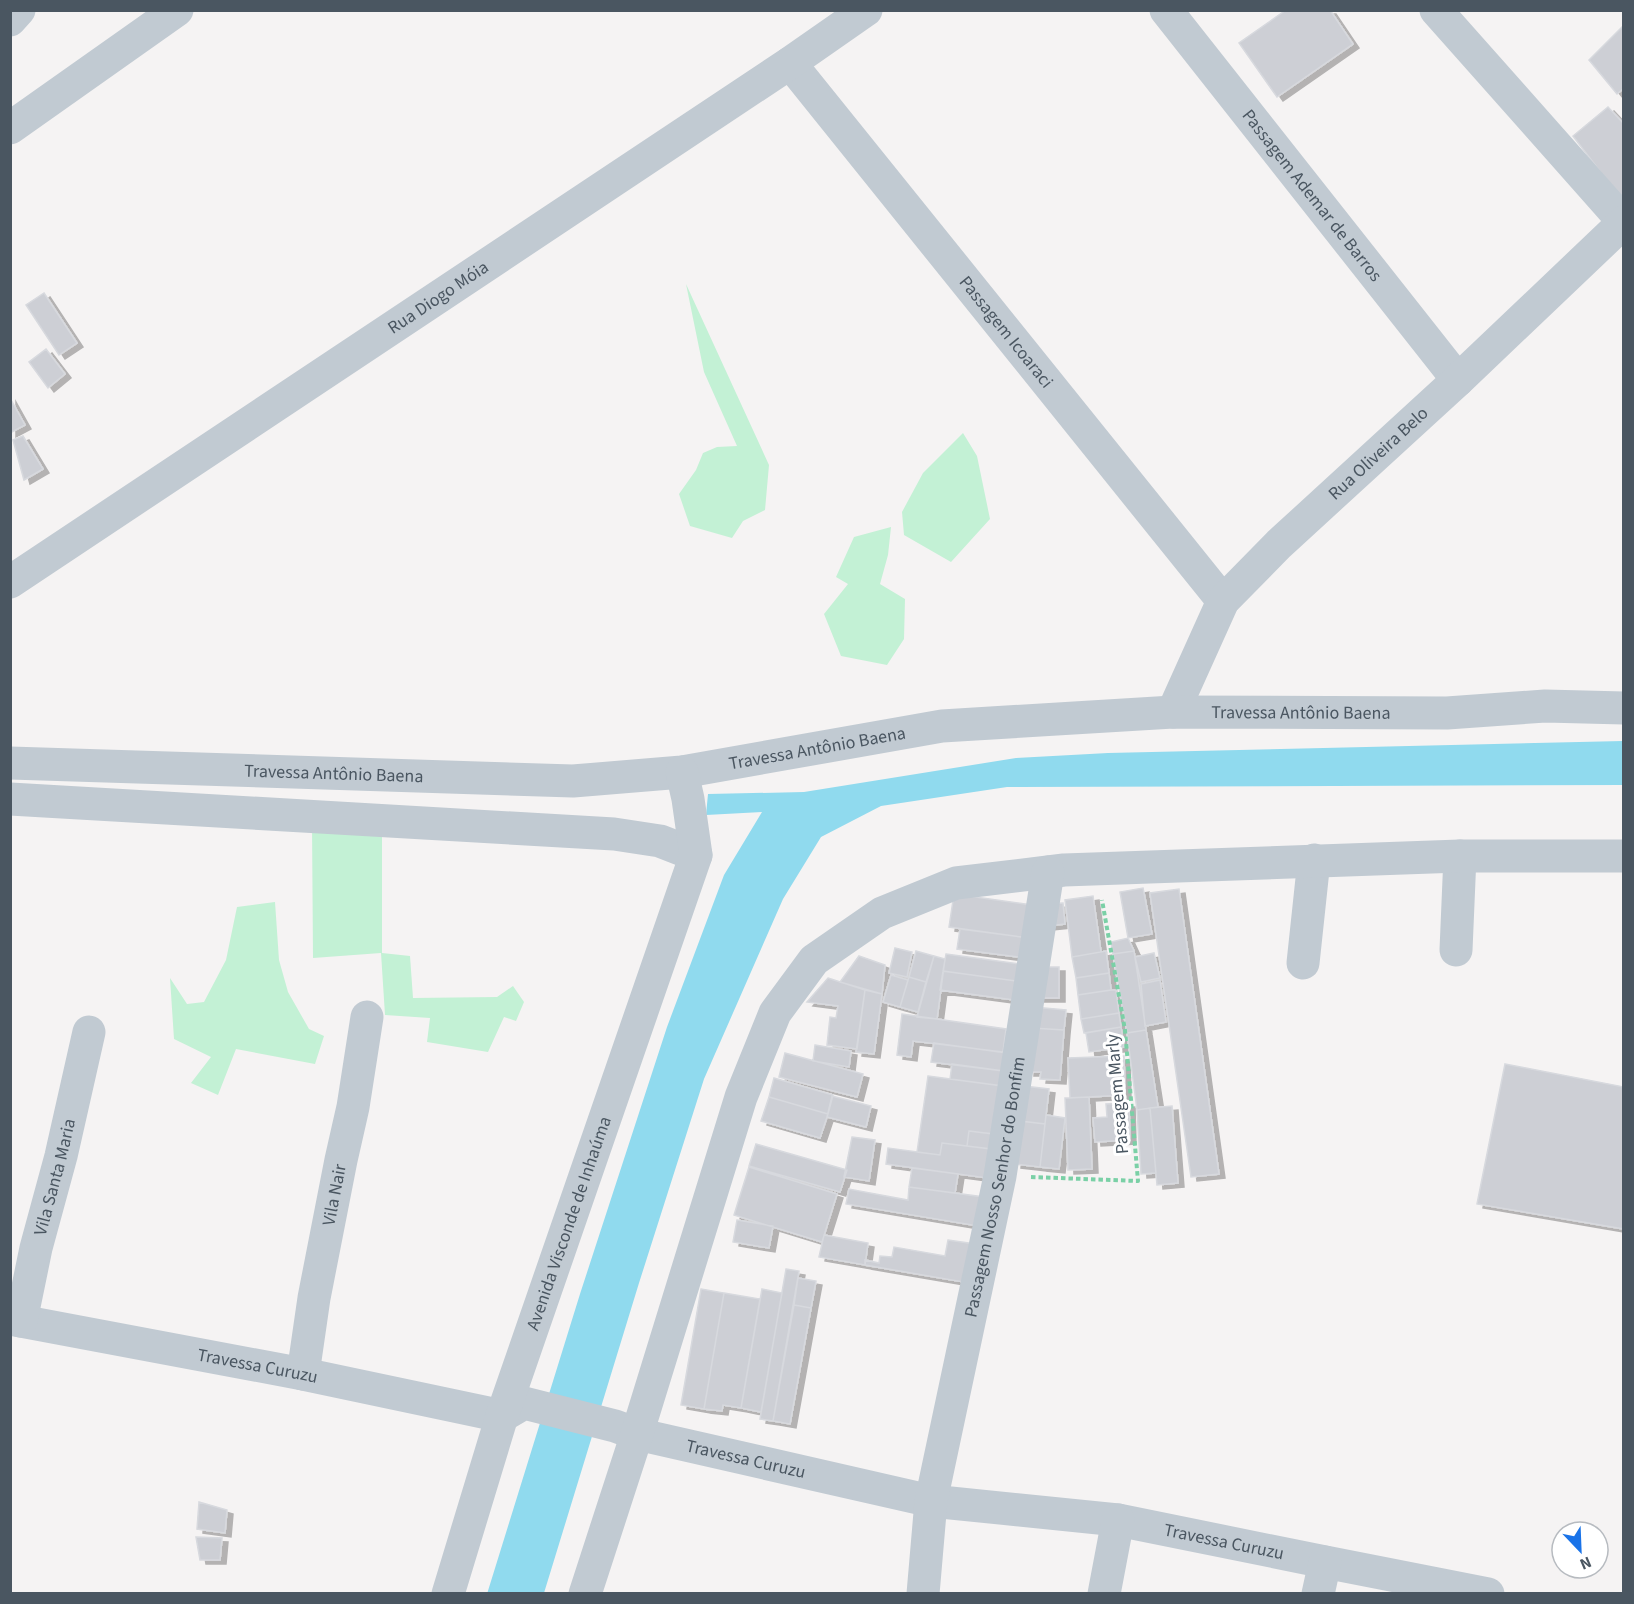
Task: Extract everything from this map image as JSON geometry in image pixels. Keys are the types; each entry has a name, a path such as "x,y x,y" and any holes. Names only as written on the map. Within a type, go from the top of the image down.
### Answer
{"street":[{"path":"10,20 19,10"},
{"path":"10,128 177,10"},
{"name":"Rua Diogo Móia","path":"10,582 790,63 866,10"},
{"name":"Passagem Ademar de Barros","path":"1166,10 1458,380"},
{"path":"1436,10 1623,222"},
{"name":"Passagem Icoaraci","path":"790,63 1223,601"},
{"name":"Rua Oliveira Belo","path":"1173,712 1223,601 1279,544 1458,380 1623,222"},
{"name":"Travessa Antônio Baena","path":"10,763 573,781 682,772 942,726 1173,712 1447,713 1545,706 1623,708"},
{"path":"10,799 640,837 660,841 696,855 682,772"},
{"path":"567,832 573,781"},
{"name":"Avenida Visconde de Inhaúma","path":"448,1593 513,1409 696,855"},
{"path":"1456,950 1460,856"},
{"path":"585,1593 626,1430 741,1097 775,1013 814,960 882,913 956,883 1048,872 1314,860 1460,856 1623,856"},
{"path":"1303,963 1314,860"},
{"name":"Passagem Nosso Senhor do Bonfim","path":"923,1593 931,1501 1000,1176 1048,872"},
{"name":"Vila Nair","path":"303,1374 314,1298 355,1097 367,1017"},
{"name":"Vila Santa Maria","path":"16,1320 62,1156 89,1032"},
{"name":"Travessa Curuzu","path":"16,1320 303,1374 626,1430 931,1501 1118,1520 1322,1578 1488,1593"},
{"path":"1104,1593 1118,1520"}],"path":[{"name":"Passagem Marly","path":"1000,1176 1138,1181 1125,1030 1097,869"}],"green space":[{"path":"686,284 769,465 765,510 743,521 732,538 690,526 679,494 696,470 703,453 717,447 737,446 704,372"},
{"path":"963,433 977,456 990,519 951,562 904,535 902,512 923,473"},
{"path":"891,527 888,555 880,584 905,599 904,639 887,665 841,656 824,614 848,584 836,577 854,537"},
{"path":"312,824 382,835 382,953 410,956 413,998 497,997 513,986 524,1002 516,1021 504,1017 488,1052 427,1042 430,1018 385,1015 381,953 313,958"},
{"path":"275,902 279,960 288,992 309,1029 324,1036 315,1064 236,1049 218,1095 191,1083 211,1057 174,1039 170,978 187,1004 204,1002 226,960 237,907"}],"water":[{"path":"1623,741 1623,785 1007,787 881,806 821,837 783,899 704,1079 544,1593 487,1594 580,1294 667,1027 724,875 762,812 706,815 708,794 804,792 1016,758 1108,753"}],"building":[{"path":"1286,10 1330,10 1353,44 1277,97 1239,43"},
{"path":"1624,25 1624,88 1617,94 1589,60"},
{"path":"1608,107 1624,124 1624,203 1573,136"},
{"path":"44,293 77,343 59,355 26,305"},
{"path":"46,349 65,374 48,388 29,362"},
{"path":"10,398 25,425 10,433"},
{"path":"23,436 43,469 24,480 13,440"},
{"path":"1143,888 1152,934 1128,938 1120,892"},
{"path":"1179,889 1219,1174 1191,1177 1150,893"},
{"path":"954,894 1032,905 1028,938 949,927"},
{"path":"1093,896 1101,952 1072,957 1065,900"},
{"path":"1063,903 1065,924 1047,926 1045,904"},
{"path":"960,929 1029,938 1026,958 957,949"},
{"path":"1128,938 1134,951 1113,954 1111,942"},
{"path":"895,948 912,952 907,977 889,973"},
{"path":"916,951 934,956 926,982 909,977"},
{"path":"1106,951 1109,973 1076,978 1072,957"},
{"path":"1134,951 1146,1030 1127,1033 1113,954"},
{"path":"1154,953 1160,978 1141,982 1135,957"},
{"path":"946,954 1027,965 1024,982 943,971"},
{"path":"859,956 885,965 882,994 840,982"},
{"path":"934,956 945,959 937,1019 917,1017"},
{"path":"1036,967 1059,967 1059,998 1036,998"},
{"path":"943,971 1024,982 1022,1001 940,990"},
{"path":"1109,973 1111,990 1078,995 1076,978"},
{"path":"891,975 908,980 900,1007 883,1002"},
{"path":"909,977 926,982 918,1012 900,1007"},
{"path":"828,978 865,990 857,1049 827,1045 830,1017 836,1018 838,1006 807,1002"},
{"path":"1160,980 1166,1022 1145,1026 1141,984"},
{"path":"865,990 882,994 874,1054 856,1052"},
{"path":"1116,990 1119,1013 1081,1019 1078,995"},
{"path":"1033,1007 1066,1010 1064,1030 1032,1028"},
{"path":"1119,1013 1121,1027 1084,1033 1081,1019"},
{"path":"902,1014 1006,1029 1003,1052 913,1041 911,1057 897,1055"},
{"path":"1121,1027 1124,1047 1089,1052 1086,1033"},
{"path":"1032,1028 1064,1030 1060,1080 1040,1079 1041,1072 1028,1072"},
{"path":"1146,1030 1158,1107 1137,1110 1127,1033"},
{"path":"934,1043 1014,1054 1011,1072 931,1062"},
{"path":"815,1045 851,1051 849,1067 813,1061"},
{"path":"785,1053 863,1074 857,1097 779,1077"},
{"path":"1124,1056 1125,1095 1070,1098 1068,1058"},
{"path":"952,1064 1011,1072 1010,1087 950,1079"},
{"path":"1505,1064 1624,1087 1624,1229 1477,1204"},
{"path":"928,1076 1010,1087 1003,1135 969,1131 967,1146 942,1143 940,1155 917,1152"},
{"path":"774,1078 833,1095 828,1114 769,1097"},
{"path":"1024,1086 1049,1089 1045,1124 1020,1121"},
{"path":"832,1096 871,1106 866,1127 827,1117"},
{"path":"769,1097 828,1114 820,1138 761,1121"},
{"path":"1089,1097 1092,1169 1068,1170 1065,1098"},
{"path":"1129,1103 1130,1140 1095,1142 1093,1118 1107,1117 1106,1104"},
{"path":"1172,1106 1178,1183 1157,1185 1150,1108"},
{"path":"1150,1108 1156,1173 1141,1174 1137,1110"},
{"path":"1046,1115 1065,1118 1059,1169 1040,1167"},
{"path":"1020,1121 1045,1124 1040,1167 1015,1164"},
{"path":"969,1131 993,1134 991,1149 967,1146"},
{"path":"852,1137 875,1140 869,1181 844,1177"},
{"path":"942,1143 991,1149 987,1178 886,1164 888,1148 940,1155"},
{"path":"756,1144 847,1170 840,1192 749,1166"},
{"path":"749,1167 837,1194 822,1242 734,1215"},
{"path":"912,1168 958,1174 955,1193 909,1187"},
{"path":"909,1187 984,1197 978,1226 846,1204 849,1189 908,1200"},
{"path":"737,1220 773,1226 769,1248 733,1242"},
{"path":"824,1235 868,1243 865,1265 819,1257"},
{"path":"948,1240 975,1244 969,1283 865,1265 865,1260 879,1263 880,1256 892,1257 894,1247 945,1256"},
{"path":"786,1269 799,1271 773,1421 760,1419"},
{"path":"798,1278 816,1281 811,1308 794,1305"},
{"path":"701,1289 724,1293 704,1409 681,1405"},
{"path":"762,1289 782,1293 761,1412 741,1408"},
{"path":"724,1293 760,1299 741,1408 723,1405 722,1411 704,1409"},
{"path":"794,1305 811,1308 790,1424 773,1421"},
{"path":"199,1502 227,1510 225,1533 197,1529"},
{"path":"196,1537 222,1538 220,1560 200,1560"}]}
